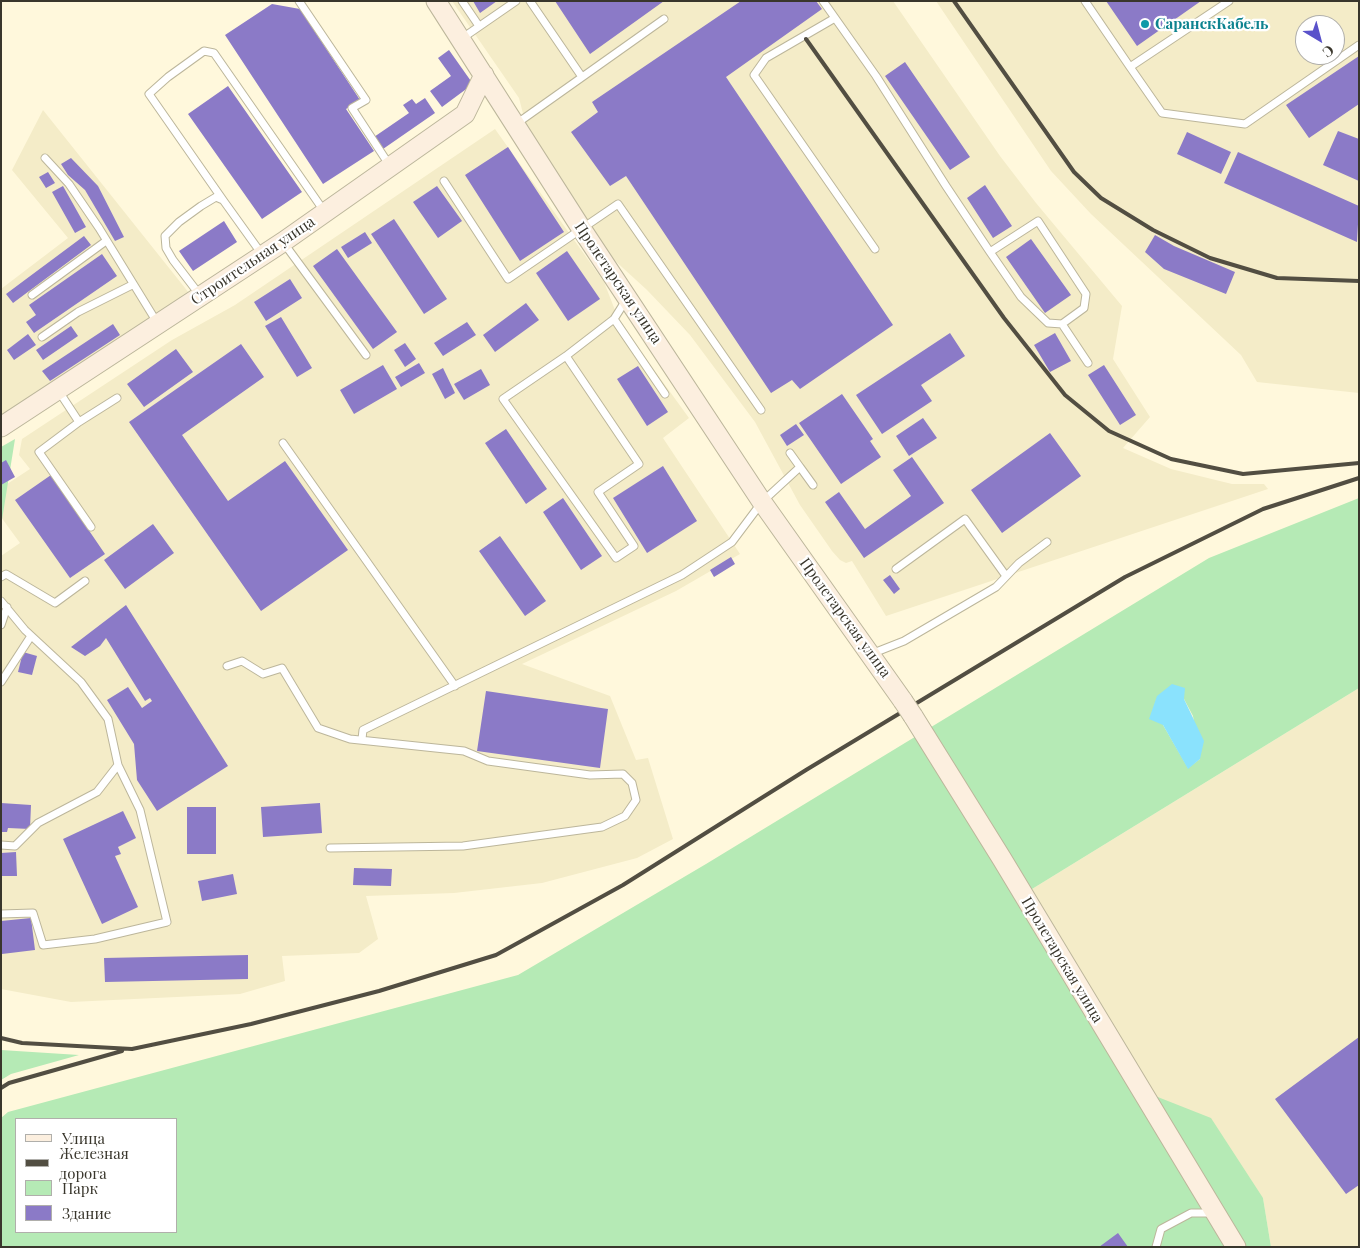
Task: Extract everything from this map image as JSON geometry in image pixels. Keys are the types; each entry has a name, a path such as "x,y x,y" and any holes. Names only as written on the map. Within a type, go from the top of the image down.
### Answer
{"street":[{"name":"Пролетарская улица","path":"436,1 581,228 762,502 908,708 1002,859 1236,1247"},
{"name":"Строительная улица","path":"1,427 283,242 465,114 484,75"}],"lane":[{"path":"300,1 366,100 352,108 390,166"},
{"path":"462,1 479,26"},
{"path":"461,39 516,1"},
{"path":"530,1 582,77"},
{"path":"823,1 876,76 990,252 1021,297 1048,323 1062,324 1084,308 1086,294 1038,221 990,252"},
{"path":"1085,1 1162,113 1245,124 1359,45"},
{"path":"1130,67 1228,1"},
{"path":"834,18 766,58 754,75 875,249"},
{"path":"515,124 664,19"},
{"path":"261,253 149,94 168,77 204,51 214,53 324,211"},
{"path":"45,158 69,184 158,325"},
{"path":"444,181 508,279 618,204 761,410"},
{"path":"199,294 173,260 166,248 165,236 179,222 201,206 216,197 223,200"},
{"path":"32,295 106,241"},
{"path":"283,242 366,355"},
{"path":"42,337 78,312 132,285"},
{"path":"566,356 639,464 598,492 634,546 616,558 502,399 566,356 614,319 628,297"},
{"path":"614,319 665,394"},
{"path":"1062,324 1088,363"},
{"path":"58,390 79,422"},
{"path":"91,527 39,452 79,422 117,398"},
{"path":"283,443 455,686"},
{"path":"790,453 813,485"},
{"path":"362,739 363,730 682,575 732,542 762,502 800,468"},
{"path":"896,569 965,520 1006,576"},
{"path":"871,654 904,642 996,587 1018,563 1047,542"},
{"path":"1,577 6,574 55,603 85,581"},
{"path":"1,601 31,636 81,682 108,719 118,765 140,810 167,922 95,939 43,945 33,913 1,914"},
{"path":"1,625 6,608"},
{"path":"1,682 31,636"},
{"path":"227,666 242,661 263,674 282,668 318,728 350,739 464,752 488,761 590,775 623,774 632,783 636,800 625,816 602,827 463,846 330,848"},
{"path":"1,845 15,846 38,823 97,792 118,765"},
{"path":"1156,1247 1161,1229 1191,1213 1214,1213"}],"shaded area":[{"path":"452,1 893,1 1000,156 1036,203 1122,306 1113,359 1150,417 1123,448 1171,469 1232,484 1264,484 1268,489 886,616 852,561 846,563 840,560 832,551 800,505 755,422 690,335 647,290 612,258 529,137 519,98"},
{"path":"936,1 1359,1 1359,393 1257,382 1241,355 1091,214 1051,171"},
{"path":"43,110 189,293 1,416 1,289 68,238 12,170"},
{"path":"495,129 604,282 620,323 689,418 663,438 740,554 676,591 522,664 610,696 636,760 648,758 673,839 637,858 542,883 454,893 366,896 378,939 359,953 282,956 285,981 240,994 71,1002 1,989 1,556 20,543 1,517 1,488 30,469 19,455 22,439 172,340 235,305"},
{"path":"1359,688 1359,1247 1271,1247 1263,1198 1140,1090 1019,897"}],"green space":[{"path":"15,439 1,526 1,447"},
{"path":"1359,498 1359,688 1019,897 1140,1090 1211,1118 1263,1198 1271,1247 1,1247 1,1118 8,1112 518,975 706,864 1209,558","holes":["1184,699 1193,716 1200,759 1188,768 1163,725"]},
{"path":"1,1050 79,1055 11,1074 1,1080"}],"water":[{"path":"1172,684 1185,688 1184,699 1204,741 1200,759 1188,769 1163,725 1149,719 1157,696"}],"building":[{"path":"473,1 497,1 480,13"},
{"path":"555,1 664,1 590,54"},
{"path":"741,1 816,1 822,9 726,77 893,325 800,389 792,380 771,393 626,176 610,186 571,132 598,112 592,102"},
{"name":"СаранскКабель","path":"1106,1 1201,1 1137,46"},
{"path":"272,4 300,9 360,100 346,109 374,151 323,184 225,35"},
{"path":"449,50 473,84 442,107 430,91 451,76 438,58"},
{"path":"1359,56 1359,104 1309,138 1286,105"},
{"path":"905,62 970,157 950,170 885,76"},
{"path":"228,86 302,192 262,219 188,114"},
{"path":"425,98 435,113 383,149 374,137 409,113 403,105 412,99 416,104"},
{"path":"1338,131 1359,139 1359,181 1323,165"},
{"path":"1187,132 1231,152 1221,174 1177,154"},
{"path":"508,147 564,232 520,261 465,175"},
{"path":"1238,152 1359,206 1357,242 1224,183"},
{"path":"71,158 98,186 124,237 115,241 85,190 68,175 61,164"},
{"path":"48,172 55,183 46,188 39,177"},
{"path":"985,185 1012,226 993,238 967,198"},
{"path":"63,186 86,227 75,233 52,192"},
{"path":"437,186 462,221 438,238 413,202"},
{"path":"394,219 447,299 424,314 371,234"},
{"path":"224,221 237,242 193,271 179,251"},
{"path":"365,232 372,243 348,258 341,247"},
{"path":"1155,235 1174,246 1235,272 1226,294 1164,269 1145,252"},
{"path":"84,236 91,245 13,303 6,294"},
{"path":"1031,239 1071,295 1045,313 1006,257"},
{"path":"337,249 397,332 373,349 313,266"},
{"path":"567,251 600,299 568,321 536,273"},
{"path":"102,254 117,276 34,333 26,322 36,315 29,305"},
{"path":"290,279 302,298 266,321 254,302"},
{"path":"526,303 539,320 495,352 483,335"},
{"path":"281,317 312,368 297,377 265,326"},
{"path":"467,322 476,335 443,356 434,343"},
{"path":"113,324 120,335 50,381 42,371"},
{"path":"71,326 78,336 43,360 36,350"},
{"path":"950,333 965,356 921,385 932,401 882,434 856,395"},
{"path":"1055,333 1071,361 1050,372 1034,345"},
{"path":"28,334 36,345 14,360 7,350"},
{"path":"405,343 416,359 405,367 394,350"},
{"path":"241,344 264,377 182,435 228,501 285,461 348,550 261,611 129,422"},
{"path":"176,349 193,372 144,407 127,384"},
{"path":"419,363 425,373 401,387 395,377"},
{"path":"383,365 397,389 354,414 340,390"},
{"path":"1104,365 1136,415 1120,425 1088,375"},
{"path":"638,366 668,412 647,426 617,379"},
{"path":"443,368 455,393 445,399 432,374"},
{"path":"481,369 490,385 464,400 454,384"},
{"path":"842,394 873,439 870,441 881,457 841,484 799,423"},
{"path":"923,418 937,438 909,456 896,436"},
{"path":"796,424 804,435 787,446 780,435"},
{"path":"506,429 547,489 526,504 485,443"},
{"path":"1050,433 1081,476 1002,533 971,490"},
{"path":"912,457 944,503 864,558 825,502 839,492 865,529 911,496 893,470"},
{"path":"6,460 15,477 1,485 1,463"},
{"path":"663,466 697,521 647,553 613,498"},
{"path":"51,475 105,554 70,578 15,500"},
{"path":"563,498 602,556 581,570 543,512"},
{"path":"153,524 174,553 125,589 104,560"},
{"path":"500,536 546,601 525,616 479,551"},
{"path":"731,557 735,564 714,577 710,570"},
{"path":"890,575 900,589 894,594 883,580"},
{"path":"126,605 228,766 157,811 137,780 134,744 107,700 128,687 142,708 152,701 150,698 145,701 106,638 100,646 85,656 71,647"},
{"path":"23,652 37,656 32,675 18,672"},
{"path":"486,691 608,709 600,768 477,751"},
{"path":"1,803 31,805 30,829 8,828 7,832 1,832"},
{"path":"320,803 322,833 263,837 261,807"},
{"path":"187,807 216,807 216,854 187,854"},
{"path":"123,811 136,838 118,847 121,854 115,856 138,907 102,924 63,839"},
{"path":"16,852 17,876 1,876 1,853"},
{"path":"354,868 392,869 391,886 353,885"},
{"path":"233,874 237,894 202,901 198,881"},
{"path":"31,918 35,950 2,954 1,921"},
{"path":"248,955 248,979 105,982 104,958"},
{"path":"1359,1037 1359,1185 1346,1194 1275,1099"},
{"path":"1118,1233 1128,1247 1099,1247"}],"railway":[{"path":"954,1 1074,172 1101,198 1153,230 1210,258 1277,278 1359,281"},
{"path":"806,39 1004,318 1065,395 1109,431 1171,459 1243,474 1359,463"},
{"path":"1,1038 22,1043 132,1049 251,1024 379,991 496,955 623,885 806,770 1125,577 1263,509 1359,478"},
{"path":"1,1088 9,1083 122,1051"}],"place":[{"name":"СаранскКабель","path":"1145,24"}]}
